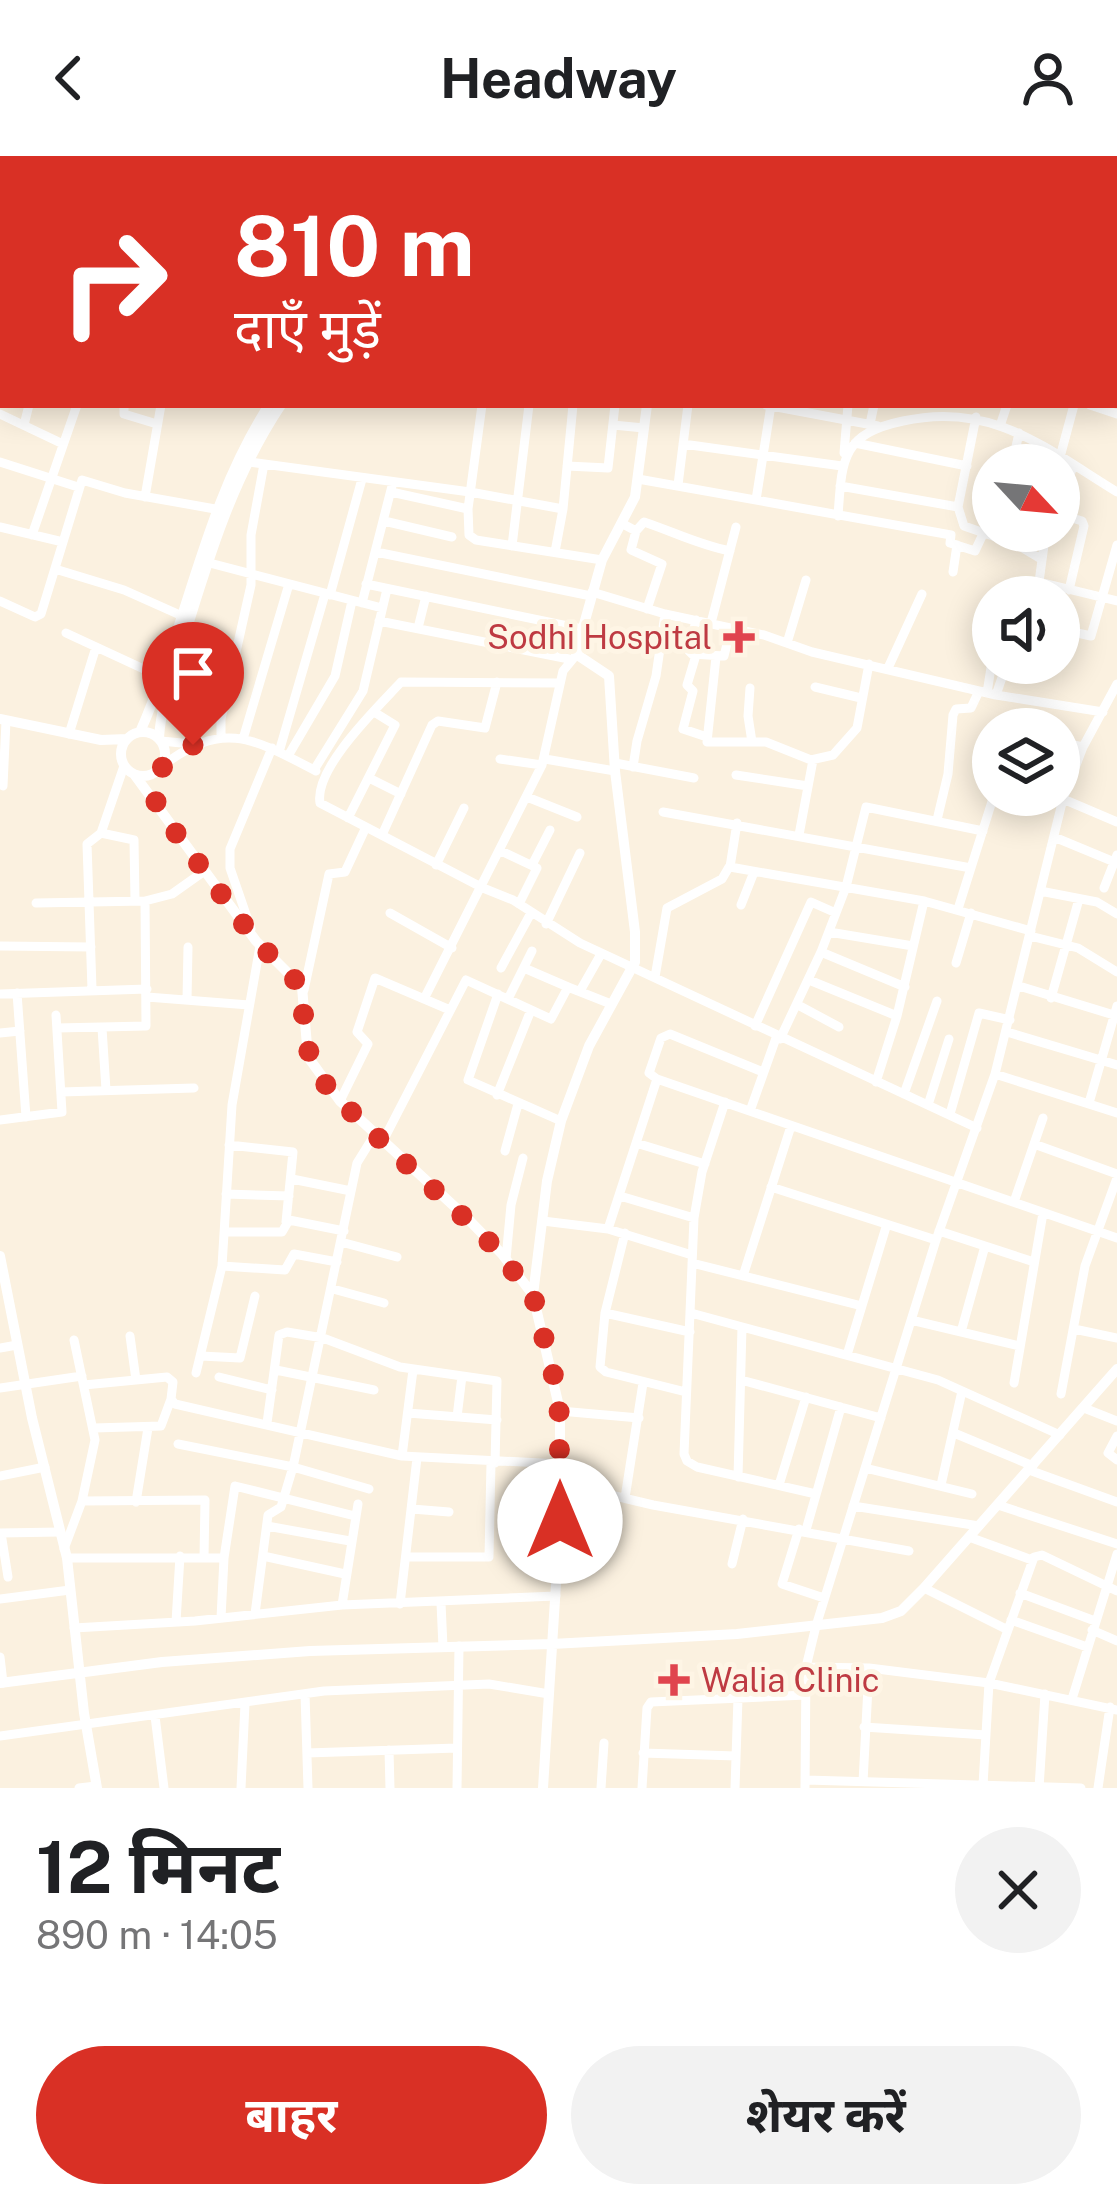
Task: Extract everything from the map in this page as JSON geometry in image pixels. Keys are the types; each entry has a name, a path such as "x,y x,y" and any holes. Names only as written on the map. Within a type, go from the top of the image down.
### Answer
{"street":[{"path":"24,425 28,408"},
{"path":"32,535 76,408"},
{"path":"124,408 124,415 158,424"},
{"path":"145,497 161,408"},
{"path":"156,806 158,770 166,754 160,739 164,705 215,509 268,408"},
{"path":"3,786 3,720 101,740 128,739 140,732 180,615 242,460 279,408"},
{"path":"482,408 468,509 472,538 602,560"},
{"path":"512,546 529,408"},
{"path":"555,552 573,408"},
{"path":"567,466 606,470 615,408"},
{"path":"424,999 543,762 560,682 573,656 602,560 635,497 647,408"},
{"path":"679,485 688,408"},
{"path":"756,500 769,408"},
{"path":"786,408 876,425 937,413 976,417 1038,444"},
{"path":"838,516 848,408"},
{"path":"874,408 876,425"},
{"path":"1000,426 1005,408"},
{"path":"1060,444 1073,408"},
{"path":"953,572 954,540 962,521 958,507 976,417"},
{"path":"1,418 63,444"},
{"path":"613,425 644,428"},
{"path":"843,461 854,443 876,425"},
{"path":"1017,444 1019,433"},
{"path":"854,443 967,466"},
{"path":"683,444 843,461"},
{"path":"242,460 362,478 468,509"},
{"path":"0,462 77,487"},
{"path":"221,738 220,719 252,574 251,536 264,464"},
{"path":"1080,470 1117,490"},
{"path":"196,1373 222,1266 232,1105 258,944 230,859 280,752 362,478"},
{"path":"638,479 954,540 972,549"},
{"path":"0,602 39,616 77,487 84,480 215,509"},
{"path":"840,486 958,507"},
{"path":"392,487 470,491 563,509"},
{"path":"280,752 335,676 392,487"},
{"path":"384,521 452,537"},
{"path":"962,521 972,527"},
{"path":"647,609 662,565 632,550 636,531 644,522 697,545 730,551"},
{"path":"623,524 636,531"},
{"path":"0,527 63,542"},
{"path":"711,623 736,527"},
{"path":"1080,633 1091,636 1117,545"},
{"path":"376,552 591,594 987,693 1102,712"},
{"path":"1029,552 1041,559"},
{"path":"1040,576 1041,552"},
{"path":"202,561 382,608"},
{"path":"55,568 124,590 180,615"},
{"path":"787,643 806,580"},
{"path":"243,739 289,584"},
{"path":"366,584 581,628"},
{"path":"314,770 363,691 387,589"},
{"path":"1080,593 1117,601"},
{"path":"888,668 922,594"},
{"path":"418,628 426,596"},
{"path":"633,767 656,676 665,614"},
{"path":"696,620 689,650 696,655 725,656 731,628"},
{"path":"379,621 573,656 609,676 635,932 634,967 589,1046 561,1121 547,1181 533,1295 560,1411 556,1596 543,1788"},
{"path":"66,633 160,677"},
{"path":"69,734 97,647"},
{"path":"696,655 687,683 694,691 683,729 710,743 767,742 813,760 833,755 855,730 869,664"},
{"path":"706,737 716,656"},
{"path":"560,682 405,680 343,747 318,794 320,803 519,904 602,954 977,1128"},
{"path":"382,835 434,723 485,728 497,682"},
{"path":"987,693 988,684"},
{"path":"937,820 948,774 953,716 956,709 971,708 993,684"},
{"path":"1080,755 1117,685"},
{"path":"815,687 862,698"},
{"path":"750,688 752,742"},
{"path":"348,818 394,725 374,712"},
{"path":"140,732 193,745"},
{"path":"126,764 158,770 193,745 221,738 243,739 326,777"},
{"path":"92,989 87,844 101,833 126,764 128,739"},
{"path":"101,740 126,764 258,944 304,992"},
{"path":"500,759 633,767 694,778"},
{"path":"799,836 813,760"},
{"path":"736,775 808,786"},
{"path":"369,778 401,794"},
{"path":"527,797 577,817"},
{"path":"1080,806 1114,820 1117,802"},
{"path":"750,1111 778,1038 830,932 868,806 983,831"},
{"path":"436,865 464,808"},
{"path":"663,812 971,868"},
{"path":"958,909 988,816"},
{"path":"1060,816 995,1075 938,1236 815,1626 806,1666 806,1784 1081,1788"},
{"path":"655,976 667,908 722,879 737,823"},
{"path":"366,827 345,872 329,874 304,992 308,1057 340,1101 506,1259 533,1295"},
{"path":"532,866 550,830"},
{"path":"57,1028 146,1026 134,840 101,833"},
{"path":"1054,837 1116,860 1104,888"},
{"path":"501,851 537,869 519,904"},
{"path":"546,924 580,853"},
{"path":"729,866 958,909 1086,951 1117,972"},
{"path":"36,903 140,901 172,894 203,872"},
{"path":"741,904 754,872"},
{"path":"1040,891 1101,903 1117,914"},
{"path":"1051,998 1079,899"},
{"path":"754,1026 811,902 836,913"},
{"path":"876,1082 924,902"},
{"path":"390,913 452,948"},
{"path":"501,968 531,913"},
{"path":"956,963 971,913"},
{"path":"830,932 913,946"},
{"path":"0,946 91,947"},
{"path":"187,1000 188,947"},
{"path":"532,950 503,997 467,1078 561,1121"},
{"path":"821,952 905,987"},
{"path":"255,1614 269,1513 280,1510 302,1433 361,1155 379,1138 466,980 551,1019 602,954"},
{"path":"524,968 611,1004"},
{"path":"340,1101 368,1044 357,1032 375,978 450,1010"},
{"path":"808,980 897,1016"},
{"path":"1019,986 1116,1012 1089,1103"},
{"path":"0,994 92,989 249,1005"},
{"path":"17,993 26,1117"},
{"path":"904,1094 937,1000"},
{"path":"798,1005 838,1027"},
{"path":"497,1095 531,1010"},
{"path":"950,1114 979,1013 1010,1020"},
{"path":"0,1120 61,1113 56,1015"},
{"path":"102,1028 106,1090"},
{"path":"0,1033 20,1031"},
{"path":"1007,1032 1117,1065"},
{"path":"763,1072 670,1034 661,1038 650,1070 657,1079 1117,1238"},
{"path":"928,1105 949,1040"},
{"path":"995,1075 1117,1113"},
{"path":"608,1229 657,1079"},
{"path":"62,1092 194,1088"},
{"path":"724,1102 694,1218 686,1459 698,1467 816,1494"},
{"path":"505,1151 518,1104"},
{"path":"1014,1202 1043,1118"},
{"path":"743,1276 791,1126"},
{"path":"636,1143 705,1164"},
{"path":"1034,1144 1117,1176 1085,1266 1061,1394"},
{"path":"224,1232 282,1232 294,1154 229,1145"},
{"path":"506,1259 511,1205 523,1158"},
{"path":"292,1179 351,1191"},
{"path":"771,1187 886,1227 985,1246 1034,1262"},
{"path":"226,1194 290,1196"},
{"path":"620,1196 694,1218"},
{"path":"1014,1383 1042,1214"},
{"path":"543,1221 625,1233 743,1276 862,1306"},
{"path":"286,1222 342,1236 397,1258"},
{"path":"848,1355 886,1227"},
{"path":"625,1233 604,1313 600,1367 686,1392"},
{"path":"961,1332 985,1246"},
{"path":"222,1266 285,1270 294,1255 337,1262"},
{"path":"0,1256 24,1382 66,1553 97,1787 79,1788"},
{"path":"333,1289 384,1303"},
{"path":"201,1356 240,1358 255,1296"},
{"path":"604,1313 690,1332"},
{"path":"691,1313 896,1368 962,1391 1060,1435"},
{"path":"911,1320 1020,1346"},
{"path":"738,1477 742,1327"},
{"path":"1075,1329 1117,1338"},
{"path":"267,1423 280,1334 322,1338 413,1370 499,1382 489,1557 406,1557"},
{"path":"130,1336 136,1380"},
{"path":"66,1553 94,1449 94,1429 74,1340"},
{"path":"0,1348 16,1345"},
{"path":"276,1370 374,1390"},
{"path":"402,1456 413,1370"},
{"path":"457,1417 462,1376"},
{"path":"0,1388 24,1382 170,1377 171,1399 163,1425 94,1429"},
{"path":"219,1377 272,1390"},
{"path":"0,1657 1,1683 162,1662 310,1651 552,1644 815,1626 892,1615 924,1588 1114,1378"},
{"path":"741,1380 880,1418"},
{"path":"625,1498 643,1383"},
{"path":"941,1485 962,1391"},
{"path":"779,1486 806,1397"},
{"path":"171,1399 175,1404 402,1456 560,1464"},
{"path":"824,1598 782,1584 816,1494 841,1407"},
{"path":"1084,1408 1117,1420"},
{"path":"560,1411 639,1418"},
{"path":"408,1413 497,1420"},
{"path":"136,1502 148,1428"},
{"path":"954,1433 1117,1502"},
{"path":"1117,1436 1108,1453 1117,1460"},
{"path":"178,1444 293,1467 369,1489"},
{"path":"400,1604 417,1458"},
{"path":"0,1476 45,1468"},
{"path":"865,1468 972,1494"},
{"path":"560,1484 909,1551"},
{"path":"221,1618 233,1489 242,1486 356,1510 342,1604"},
{"path":"82,1501 205,1500 204,1558"},
{"path":"998,1505 1117,1544"},
{"path":"853,1506 979,1526"},
{"path":"412,1509 448,1512"},
{"path":"731,1564 743,1519"},
{"path":"267,1526 350,1541"},
{"path":"8,1577 1,1533 60,1532"},
{"path":"969,1537 1032,1560"},
{"path":"66,1553 224,1558"},
{"path":"1072,1699 1093,1626 1112,1589 1117,1554"},
{"path":"983,1785 989,1683 1032,1560 1042,1555 1112,1589"},
{"path":"176,1622 180,1556"},
{"path":"263,1556 345,1574"},
{"path":"924,1588 1009,1625 1087,1647"},
{"path":"0,1599 70,1590"},
{"path":"1020,1593 1117,1641"},
{"path":"74,1628 342,1604 556,1596"},
{"path":"441,1603 443,1647"},
{"path":"457,1788 459,1646"},
{"path":"806,1666 869,1668 989,1683 1113,1708 1098,1788"},
{"path":"862,1782 869,1668"},
{"path":"0,1736 305,1694 489,1684 549,1694"},
{"path":"305,1694 308,1788"},
{"path":"1039,1787 1045,1694"},
{"path":"642,1788 646,1708 651,1702 806,1695"},
{"path":"735,1788 738,1698"},
{"path":"241,1788 245,1704"},
{"path":"155,1716 164,1788"},
{"path":"864,1727 986,1735"},
{"path":"601,1788 604,1743"},
{"path":"307,1753 458,1748"},
{"path":"389,1750 390,1788"},
{"path":"643,1754 736,1756"},
{"path":"1102,1762 1117,1766"}],"place":[{"name":"Sodhi Hospital","path":"739,637"},
{"name":"Walia Clinic","path":"674,1680"}],"route":[{"path":"193,745 156,772 156,806 256,941 302,987 305,1041 318,1076 468,1219 533,1295 559,1397 560,1521"}]}
